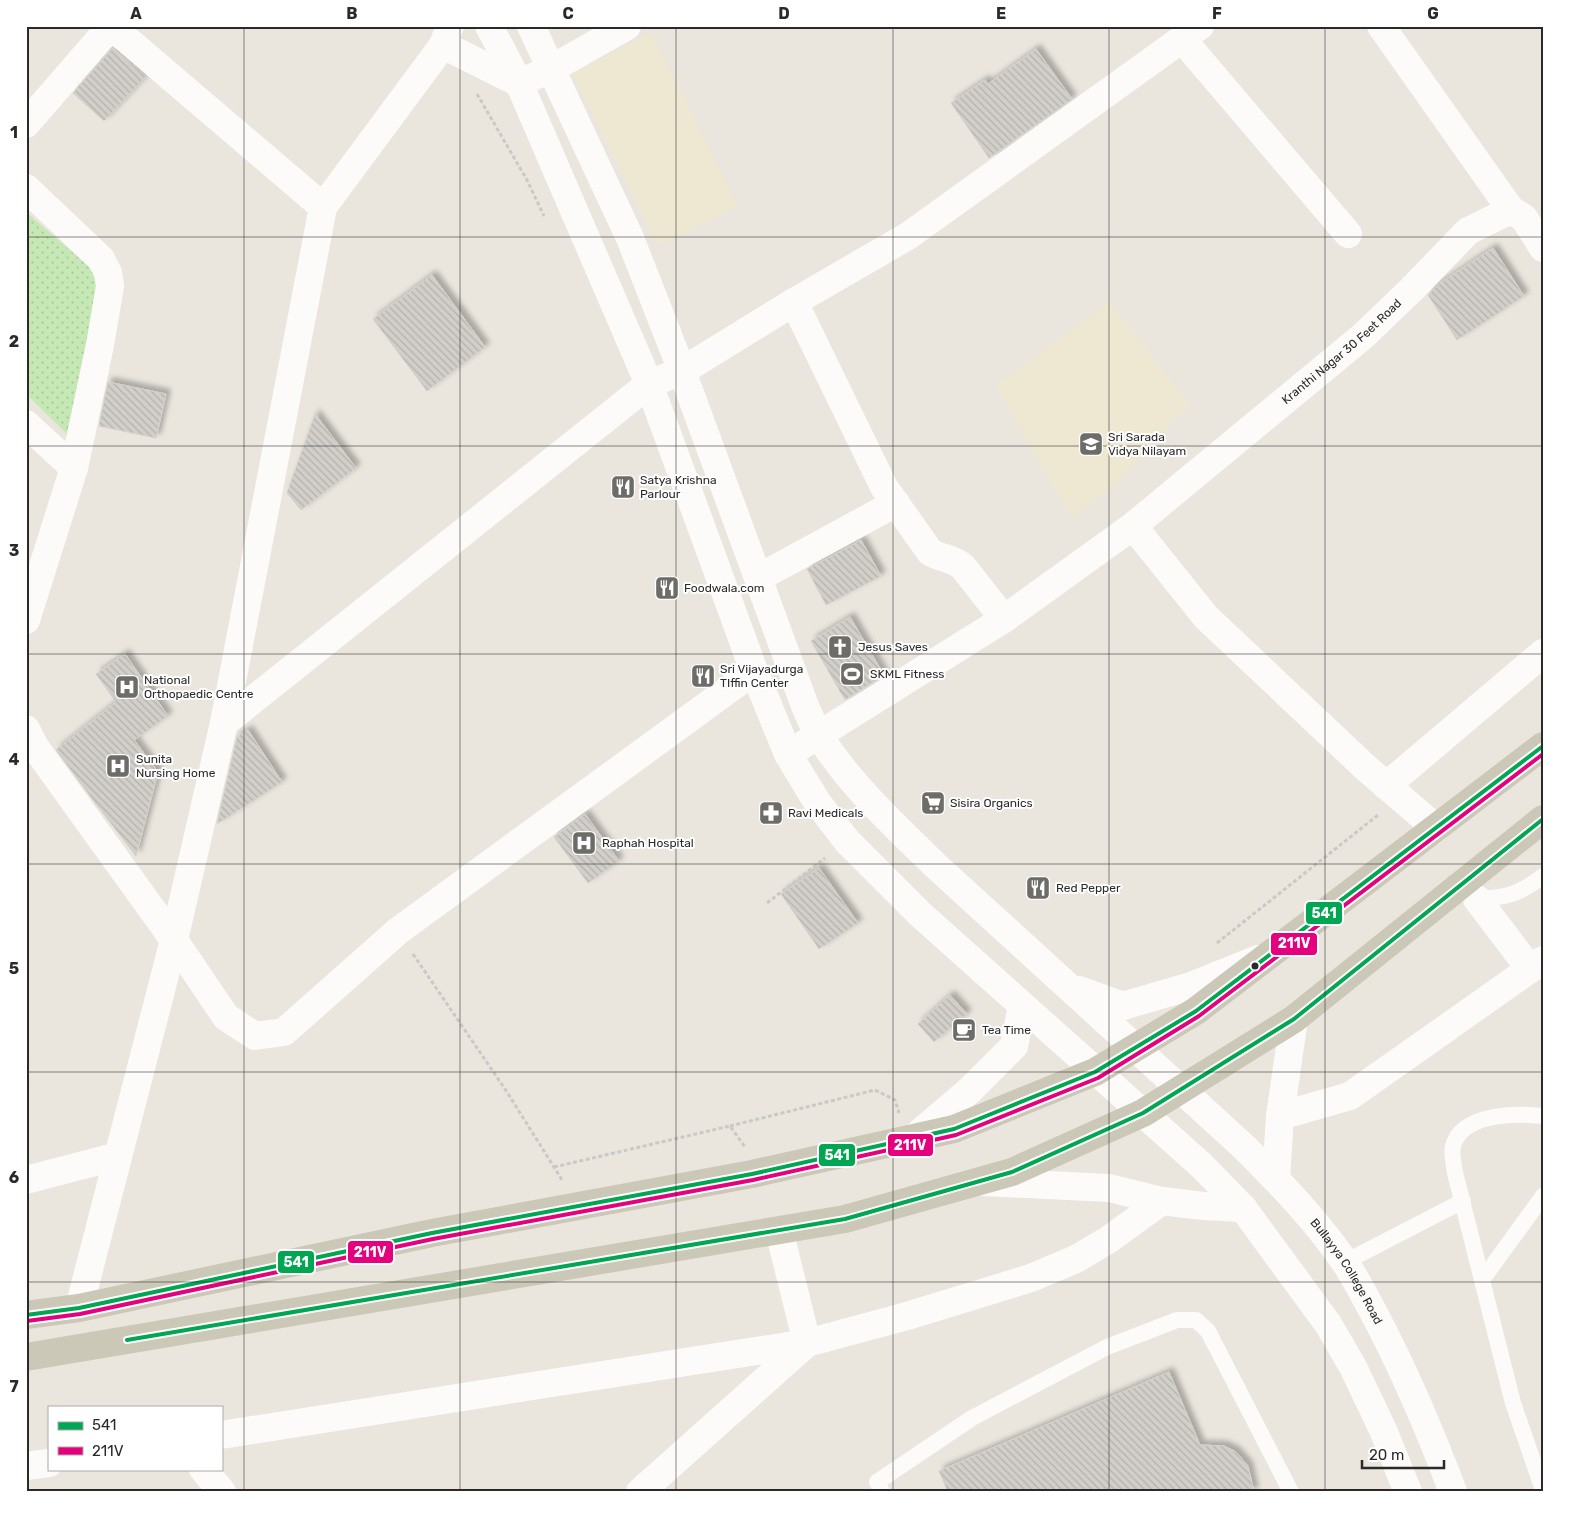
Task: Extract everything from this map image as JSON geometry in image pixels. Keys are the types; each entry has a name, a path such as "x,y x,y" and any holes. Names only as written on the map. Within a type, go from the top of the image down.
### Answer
{"main road":[{"path":"26,1315 79,1308 432,1233 762,1172 954,1128 1095,1072 1196,1011 1543,746"},
{"path":"26,1357 844,1219 1012,1172 1143,1114 1294,1018 1543,819"}],"street":[{"path":"489,26 519,83 649,384 754,671 788,754 817,802 847,841 920,914 1201,1165 1243,1208 1328,1324 1353,1367 1380,1422 1408,1492"},
{"name":"Bullayya College Road","path":"531,26 630,238 682,371 805,706 818,736 841,767 887,818 936,866 1182,1090 1276,1179 1323,1234 1345,1262 1361,1288 1396,1356 1419,1406 1453,1492"},
{"path":"519,83 551,69 626,26"},
{"path":"1381,26 1511,210 1524,218 1543,248"},
{"path":"26,124 112,27 323,207"},
{"path":"224,723 649,384 682,371 794,302 908,236 1191,33 1348,234"},
{"path":"79,1308 174,940 224,723 323,207 446,36 519,83"},
{"path":"26,188 101,259 108,273 110,286 100,345 74,468 26,620"},
{"name":"Kranthi Nagar 30 Feet Road","path":"788,754 1004,619 1133,526 1363,336 1468,231 1511,210"},
{"path":"794,302 884,487 930,552 941,558 955,560 963,567 1004,619"},
{"path":"26,424 74,468"},
{"path":"758,578 896,503"},
{"path":"1133,526 1206,616 1366,768 1436,828"},
{"path":"1393,792 1543,653"},
{"path":"26,730 35,747 174,940 226,1017 255,1036 284,1032 398,931 754,671"},
{"path":"1280,1116 1350,1096 1536,964 1477,899"},
{"path":"1068,987 1123,1006 1191,986 1272,953"},
{"path":"911,1138 970,1090 1014,1046 1022,1006"},
{"path":"1276,1179 1280,1116 1294,1018"},
{"path":"26,1180 118,1156"},
{"path":"977,1181 1109,1188 1162,1201 1243,1208"},
{"path":"222,1435 807,1343 907,1316 1031,1278 1076,1259 1108,1240 1162,1201"},
{"path":"779,1230 807,1343"},
{"path":"640,1492 807,1343"},
{"path":"26,1466 48,1463"},
{"path":"204,1470 222,1492"}],"lane":[{"path":"1442,900 1495,898 1513,895 1543,876"},
{"path":"1543,1116 1522,1114 1482,1120 1459,1132 1452,1147 1455,1173 1513,1403 1543,1490"},
{"path":"1482,1280 1543,1196"},
{"path":"1345,1262 1462,1201"},
{"path":"875,1489 972,1418 1107,1347 1177,1320 1196,1320 1208,1331 1291,1492"}],"path":[{"path":"1213,946 1393,792"},
{"path":"767,903 847,841"},
{"path":"398,931 508,1092 578,1206"},
{"path":"554,1167 875,1090 895,1100 911,1138"},
{"path":"730,1126 762,1172"}],"shaded area":[{"path":"651,33 738,206 659,246 572,73"},
{"name":"Sri Sarada Vidya Nilayam","path":"1110,302 1189,404 1116,483 1072,519 996,386"}],"green space":[{"path":"26,212 101,277 68,435 26,394"}],"building":[{"path":"113,48 146,76 104,121 73,93"},
{"path":"1036,49 1072,99 989,158 951,103 985,80 988,84"},
{"path":"1493,248 1524,296 1457,340 1428,295 1439,284"},
{"path":"432,275 485,347 427,391 373,319"},
{"path":"108,382 166,394 156,438 99,426"},
{"path":"315,414 356,468 301,510 287,493"},
{"path":"861,540 881,576 826,605 807,569"},
{"path":"850,617 884,675 845,700 811,641"},
{"path":"125,654 168,716 134,740 158,772 136,856 56,750 116,702 96,674"},
{"path":"248,730 282,782 217,824 237,737"},
{"path":"585,814 619,861 588,883 554,837"},
{"path":"819,868 858,923 819,949 781,894"},
{"path":"950,995 967,1014 934,1042 918,1024"},
{"path":"1169,1372 1200,1445 1224,1446 1236,1452 1248,1466 1254,1492 948,1492 939,1471"}],"transit line":[{"name":"541","path":"26,1315 79,1308 432,1233 752,1174 954,1129 1095,1072 1196,1011 1543,746"},
{"name":"211V","path":"27,1321 80,1314 433,1239 753,1180 956,1135 1098,1078 1199,1016 1543,754"},
{"name":"541","path":"127,1340 845,1219 1012,1172 1143,1113 1294,1019 1543,819"}],"place":[{"name":"Sri Sarada Vidya Nilayam","path":"1091,444"},
{"name":"Satya Krishna Parlour","path":"623,487"},
{"name":"Foodwala.com","path":"667,588"},
{"name":"Jesus Saves","path":"840,647"},
{"name":"SKML Fitness","path":"852,674"},
{"name":"Sri Vijayadurga TIffin Center","path":"703,676"},
{"name":"National Orthopaedic Centre","path":"127,687"},
{"name":"Sunita Nursing Home","path":"118,766"},
{"name":"Sisira Organics","path":"933,803"},
{"name":"Ravi Medicals","path":"771,813"},
{"name":"Raphah Hospital","path":"584,843"},
{"name":"Red Pepper","path":"1038,888"},
{"name":"Tea Time","path":"964,1030"}]}
